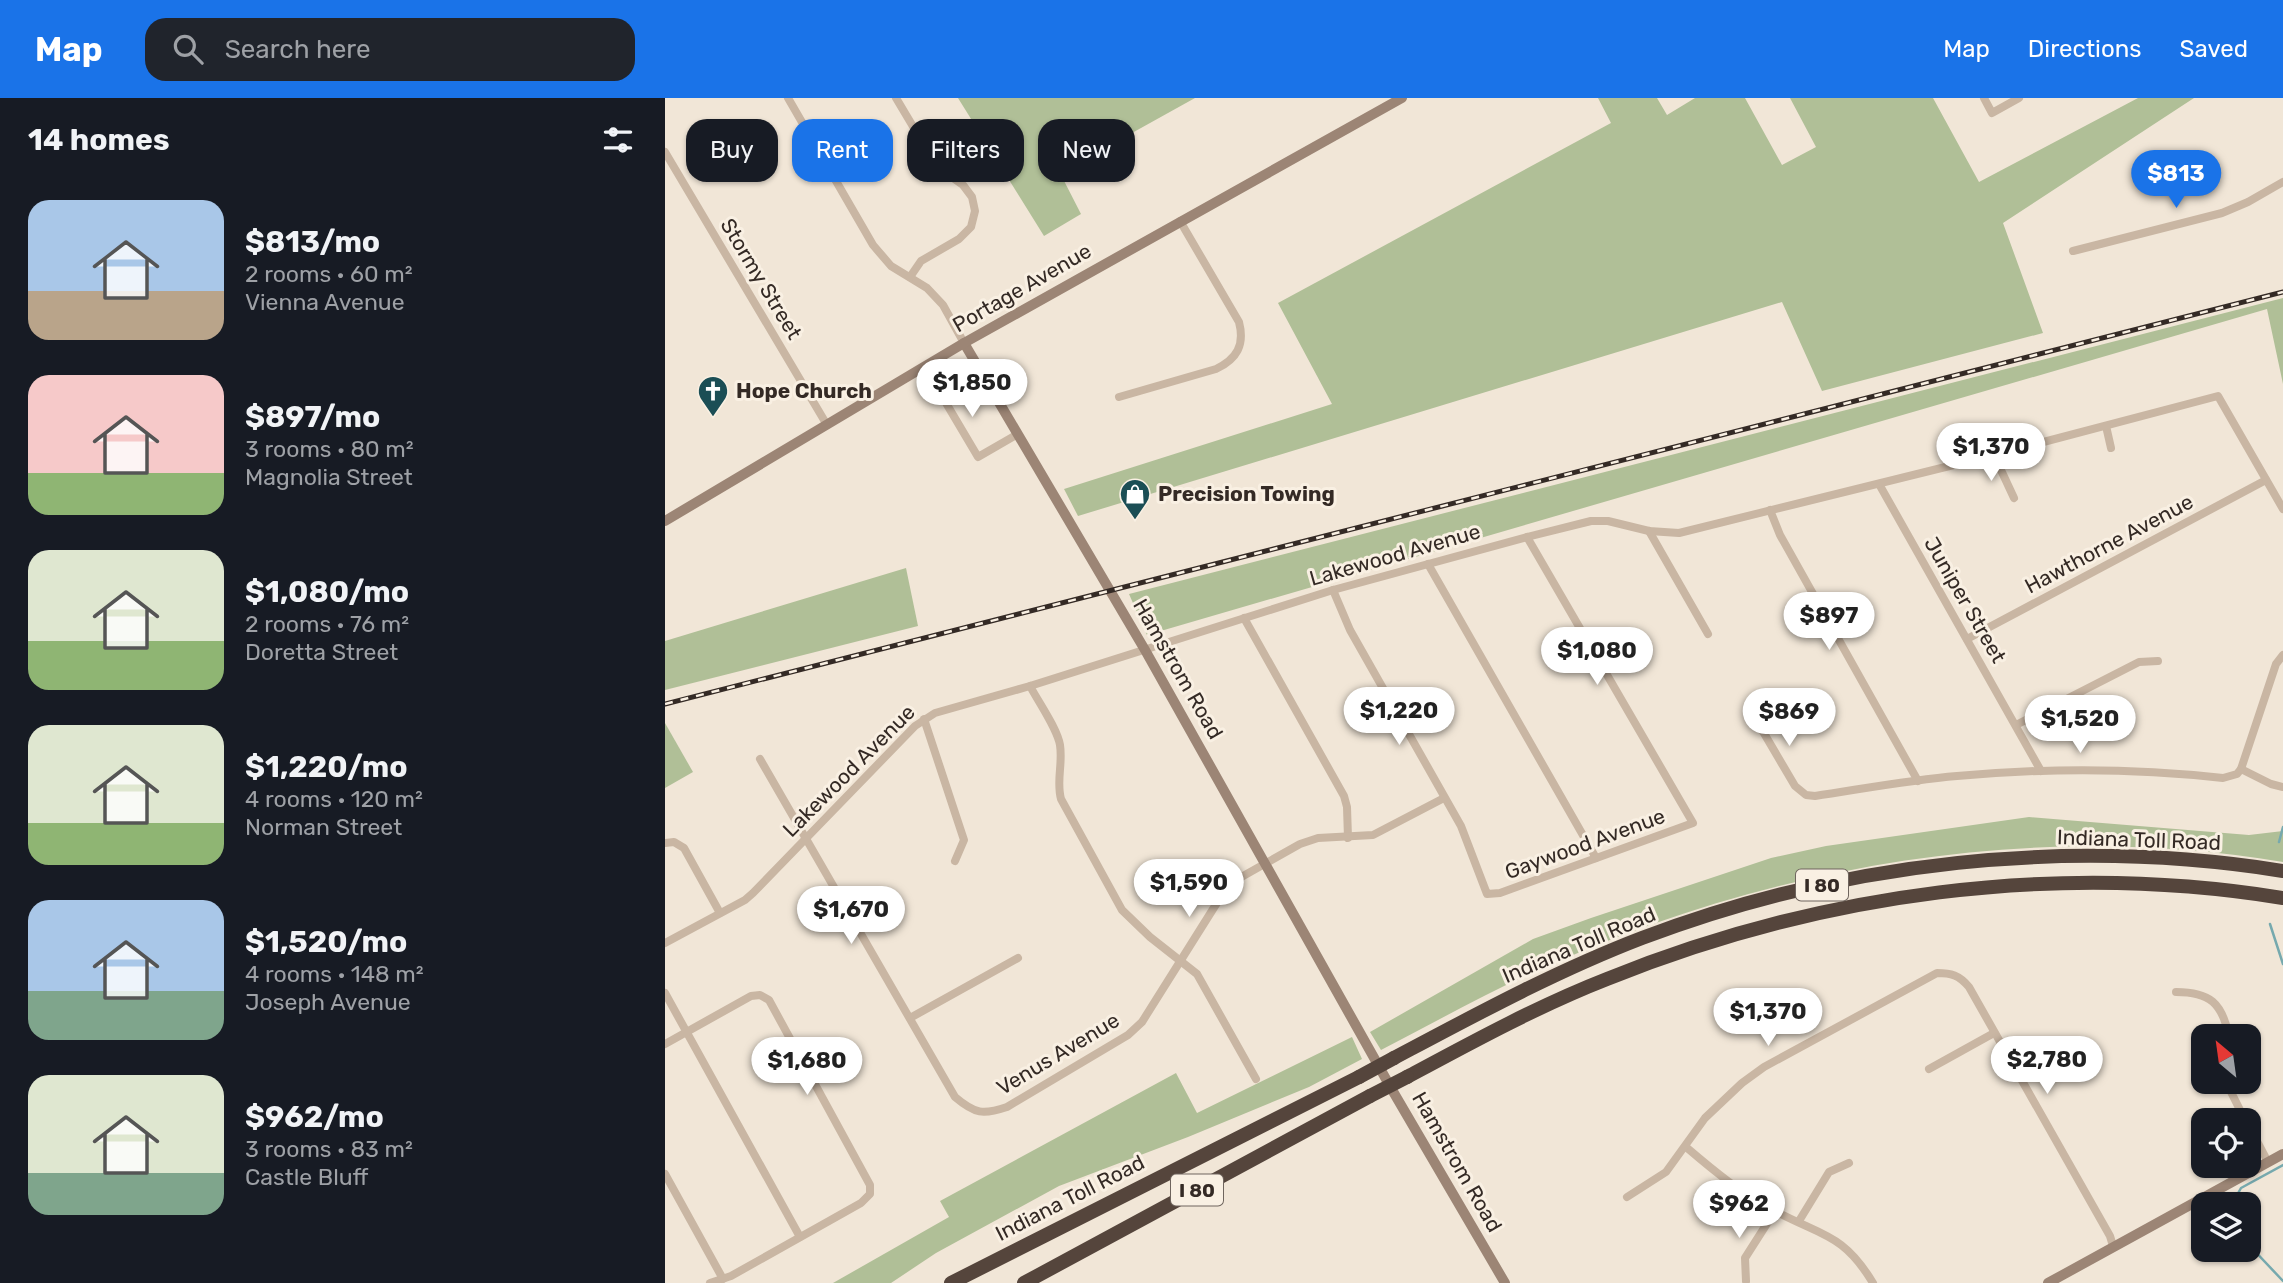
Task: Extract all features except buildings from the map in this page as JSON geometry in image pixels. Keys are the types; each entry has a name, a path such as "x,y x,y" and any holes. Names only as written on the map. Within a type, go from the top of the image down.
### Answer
{"highway":[{"name":"Indiana Toll Road","path":"951,1283 1359,1077 1535,984 1630,943 1736,906 1839,881 1937,866 2044,857 2157,859 2283,871"},
{"name":"Indiana Toll Road","path":"1024,1283 1516,1019 1604,980 1701,943 1794,917 1896,897 1999,886 2149,884 2283,898"}],"street":[{"name":"Hamstrom Road","path":"788,98 873,245 891,266 927,288 943,306 1145,650 1391,1088 1505,1283"},
{"path":"896,98 930,155 943,170 963,185 972,197 975,211 971,226 965,233 921,261 909,277"},
{"name":"Portage Avenue","path":"665,521 964,343 1402,98"},
{"path":"1983,98 1992,113 2019,98"},
{"name":"Stormy Street","path":"665,152 827,425"},
{"path":"2073,251 2222,213 2283,182"},
{"path":"1119,397 1216,369 1237,354 1241,344 1239,322 1181,220"},
{"path":"933,381 978,457 1018,434"},
{"name":"Lakewood Avenue","path":"665,943 753,893 924,719 935,713 1030,686 1333,590 1591,521 1608,520 1649,531 1679,533 2218,396 2266,480"},
{"path":"2106,426 2111,449"},
{"path":"1993,455 2014,498"},
{"path":"2266,480 2283,509"},
{"name":"Hawthorne Avenue","path":"1968,639 2266,480"},
{"name":"Juniper Street","path":"1879,484 2041,771"},
{"path":"1770,510 1780,535 1918,781"},
{"path":"1649,531 1709,634"},
{"name":"Gaywood Avenue","path":"1444,797 1461,826 1487,894 1500,893 1693,823 1527,537"},
{"path":"1428,564 1596,858"},
{"path":"1333,590 1350,630 1444,797"},
{"path":"1244,618 1344,796 1348,817 1347,838"},
{"path":"1755,718 1795,786 1806,795 1815,796 1918,781 2041,771 2084,770 2223,778 2237,774 2241,769 2276,664 2283,655"},
{"path":"2016,725 2139,662 2158,661"},
{"path":"1030,686 1060,742 1062,761 1057,787 1061,799 1122,911 1197,974 1256,1079"},
{"path":"924,719 964,840 955,861"},
{"path":"760,759 910,1018 1018,958"},
{"path":"2241,769 2270,784 2283,787"},
{"name":"Venus Avenue","path":"910,1018 955,1097 969,1109 987,1113 1007,1107 1128,1035 1142,1022 1220,898 1236,880 1309,840 1373,835 1444,797"},
{"path":"665,843 674,842 684,848 720,913"},
{"path":"1626,1197 1659,1179 1675,1163 1705,1118 1742,1083 1764,1067 1937,973 1950,973 1961,978 1969,987 2110,1236 2113,1246"},
{"path":"2176,992 2198,992 2213,1001 2226,1024"},
{"path":"665,993 800,1237"},
{"path":"665,1044 751,996 760,995 769,1000 868,1178 870,1191 863,1202 723,1279 710,1283"},
{"path":"1929,1069 1994,1033"},
{"path":"1686,1147 1725,1180 1775,1212 1845,1246 1859,1260 1873,1283"},
{"path":"2261,1149 2268,1162"},
{"path":"2048,1283 2283,1154"},
{"path":"1799,1222 1829,1172 1849,1163"},
{"path":"665,1174 723,1279"},
{"path":"1746,1281 1745,1258 1775,1212"}],"green space":[{"path":"958,98 1195,98 1135,131 1135,119 1038,119 1038,182 1065,182 1081,214 1044,236 1010,182 1024,182 1024,119 971,119"},
{"path":"1598,98 1657,98 1667,115 1695,98 1745,98 1782,165 1816,147 1790,98 1933,98 1979,182 2138,98 2194,98 2003,223 2043,333 1822,391 1782,302 1078,516 1064,489 1332,404 1278,303 1611,123"},
{"path":"2283,298 2283,384 2267,309 1147,635 1129,594"},
{"path":"906,568 918,626 665,690 665,641"},
{"path":"665,723 693,772 665,788"},
{"path":"2029,817 2249,835 2283,831 2283,862 2186,850 2090,846 1993,850 1897,862 1802,880 1708,906 1616,937 1508,984 1381,1050 1370,1032 1533,939 1771,858 1826,846"},
{"path":"1352,1037 1362,1059 1309,1087 1059,1186 936,1253 891,1283 833,1283 949,1217 940,1201 1176,1073 1197,1113"}],"waterway":[{"path":"2279,842 2283,827"},
{"path":"2270,924 2283,964"},
{"path":"2239,1192 2241,1188 2283,1165"},
{"path":"2261,1258 2283,1281"}],"railway":[{"path":"665,704 2283,292"}],"place":[{"name":"Hope Church","path":"713,418"},
{"name":"Precision Towing","path":"1135,521"}]}
